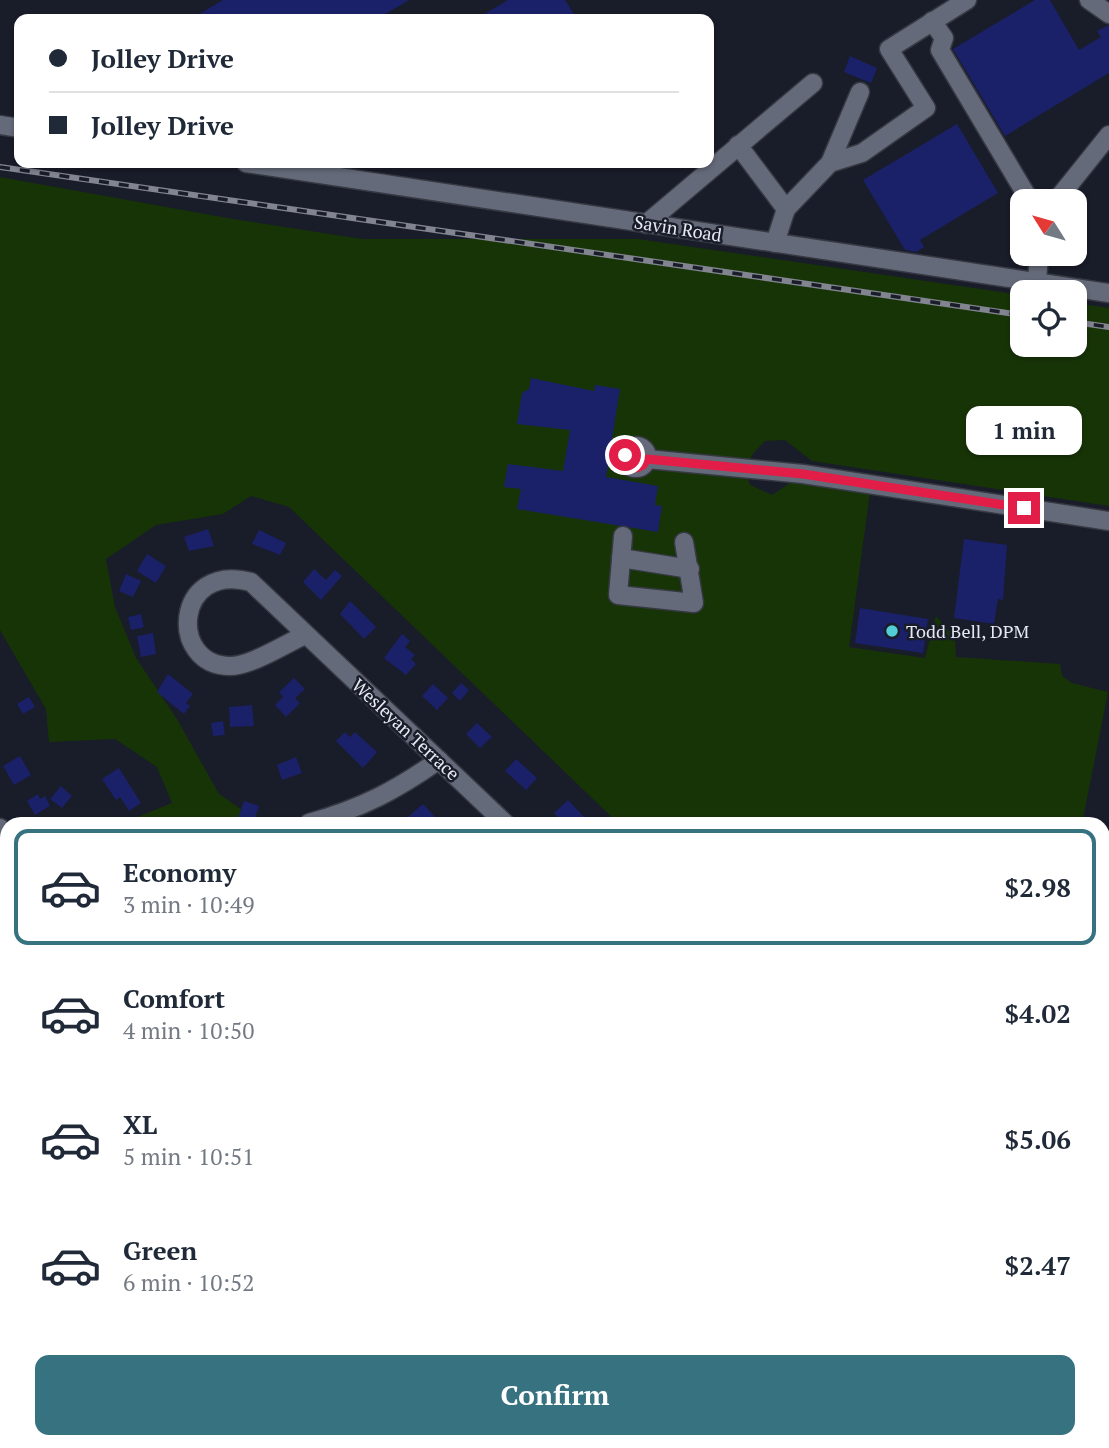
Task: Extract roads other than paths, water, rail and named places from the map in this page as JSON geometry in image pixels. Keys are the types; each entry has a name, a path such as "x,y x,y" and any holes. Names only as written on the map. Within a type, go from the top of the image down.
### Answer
{"street":[{"path":"830,163 862,153 926,108 889,49 967,0"},
{"path":"1089,0 1109,14"},
{"path":"932,21 944,38 940,50 1023,189"},
{"path":"714,165 813,83"},
{"path":"775,243 786,209 830,163 860,92"},
{"path":"1066,189 1109,135"},
{"path":"738,145 786,209"},
{"name":"Savin Road","path":"279,168 1024,280"},
{"path":"646,223 711,168"},
{"name":"Savin Road","path":"1087,290 1109,293"},
{"path":"647,459 803,474 1109,520"},
{"path":"623,536 618,595 694,603 684,542"},
{"path":"621,558 690,569"},
{"name":"Wesleyan Terrace","path":"305,635 246,664 228,666 211,662 198,651 189,636 187,619 191,602 202,588 217,579 234,577 251,582 265,592 305,635 499,817"},
{"path":"331,817 353,811 391,793 439,760"}],"railway":[{"path":"0,167 1010,313"},
{"path":"1087,324 1109,327"}],"place":[{"name":"Todd Bell, DPM","path":"892,631"}]}
